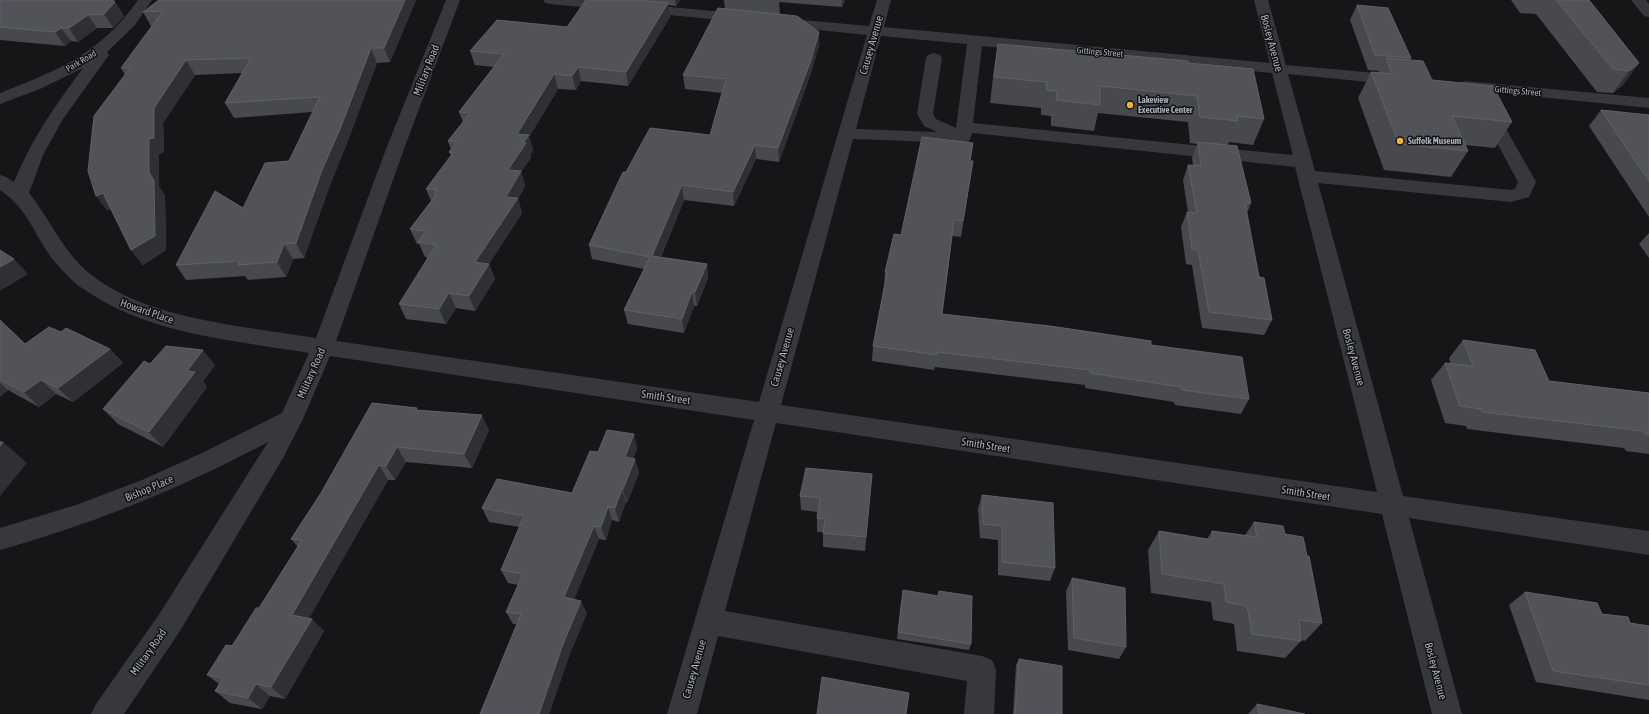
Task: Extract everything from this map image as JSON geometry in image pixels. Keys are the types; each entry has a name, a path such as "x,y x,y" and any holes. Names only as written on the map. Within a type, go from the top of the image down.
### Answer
{"street":[{"name":"Park Road","path":"0,99 45,81 75,66 111,42 127,25 145,0"},
{"name":"Military Road","path":"106,714 170,622 274,451 291,418 323,346 395,149 453,0"},
{"name":"Gittings Street","path":"550,0 1412,81"},
{"name":"Causey Avenue","path":"682,714 766,412 884,0"},
{"name":"Bosley Avenue","path":"1261,0 1447,714"},
{"path":"1638,0 1649,13"},
{"path":"964,133 974,40"},
{"path":"19,194 34,155 55,118 111,42"},
{"path":"934,58 925,114 930,122 964,133"},
{"name":"Gittings Street","path":"1451,85 1649,103"},
{"path":"846,134 964,133 1305,169 1511,196 1522,193 1527,182 1475,87"},
{"name":"Howard Place","path":"0,182 19,194 36,215 58,252 82,278 116,300 151,314 192,326 323,346"},
{"name":"Smith Street","path":"323,346 1649,543"},
{"name":"Bishop Place","path":"0,539 23,533 114,502 200,466 291,418"},
{"path":"708,621 982,670 979,714"}],"building":[{"path":"0,0 113,0 115,2 104,14 88,15 69,28 61,28 55,32 0,27"},
{"path":"159,0 405,0 384,48 371,48 340,129 322,170 296,243 284,244 277,262 238,265 240,261 176,265 215,191 243,208 265,163 289,161 320,97 225,103 251,58 186,60 154,108 154,138 149,139 149,172 154,181 155,236 131,250 103,193 96,196 88,171 94,116 130,68 121,68 163,11 143,12"},
{"path":"586,0 640,0 668,3 626,72 578,67 572,76 554,74 517,134 529,135 523,143 526,143 508,170 521,171 506,197 518,198 475,262 489,264 469,296 449,293 439,309 399,304 436,245 418,242 426,231 410,229 436,195 434,194 437,190 426,189 453,153 449,152 457,142 448,141 470,113 459,112 504,54 470,51 497,20 567,27"},
{"path":"1556,0 1589,0 1639,63 1629,71 1613,69"},
{"path":"1357,5 1388,8 1411,58 1375,55"},
{"path":"718,8 797,16 819,32 811,60 778,148 755,145 733,192 682,185 652,256 707,264 695,292 692,292 682,319 624,310 650,257 589,245 623,172 626,172 650,128 710,135 726,79 683,75"},
{"path":"998,44 1188,61 1188,63 1253,69 1264,119 1237,116 1238,121 1200,117 1197,96 1100,86 1100,105 1056,100 1057,91 1046,90 1047,82 994,77"},
{"path":"1386,58 1423,61 1432,80 1493,86 1512,122 1452,116 1468,151 1399,144 1371,72 1392,74"},
{"path":"1601,110 1649,115 1649,181"},
{"path":"922,137 973,143 970,161 973,161 963,221 954,220 942,314 1050,326 1151,341 1151,345 1242,357 1249,399 1182,390 1181,387 1090,373 1090,370 937,352 937,355 873,346 887,273 885,272 894,234 901,235"},
{"path":"1198,142 1237,146 1251,203 1245,203 1259,277 1264,278 1272,320 1209,312 1198,250 1192,249 1187,212 1197,213 1188,165 1201,166"},
{"path":"0,250 14,259 0,267"},
{"path":"0,320 25,344 49,327 61,332 66,328 110,349 58,388 41,380 24,392 0,380"},
{"path":"1463,340 1535,350 1549,381 1649,393 1649,435 1645,434 1643,431 1482,412 1481,409 1460,406 1445,363 1473,366"},
{"path":"166,346 203,350 187,371 195,372 149,432 103,409 144,361 150,364"},
{"path":"372,403 417,408 416,410 482,415 464,454 397,447 386,466 379,465 292,615 312,619 271,687 256,684 248,698 215,691 223,678 207,675 226,645 232,646 256,608 259,608 302,540 291,539 321,493"},
{"path":"607,430 634,434 625,457 635,459 615,508 608,507 601,527 594,526 564,597 581,601 563,644 539,714 480,714 521,614 506,612 523,574 501,570 524,516 482,508 497,479 572,493 590,451 598,452"},
{"path":"806,468 872,474 866,537 823,533 825,519 817,518 820,498 800,496"},
{"path":"982,495 1053,503 1055,568 1002,562 1002,526 983,524"},
{"path":"1254,522 1283,526 1285,534 1303,537 1307,556 1309,556 1322,623 1299,620 1301,641 1252,634 1247,606 1226,602 1224,584 1162,574 1159,531 1213,540 1212,531 1257,537"},
{"path":"1072,578 1125,588 1126,647 1074,638"},
{"path":"903,590 938,596 939,591 972,596 971,644 898,632"},
{"path":"1525,592 1597,603 1602,614 1628,617 1630,623 1649,626 1649,685 1553,671"},
{"path":"1019,659 1062,666 1062,714 1015,714"},
{"path":"822,677 909,693 906,714 817,714"},
{"path":"1257,704 1305,714 1259,714"}],"place":[{"name":"Lakeview Executive Center","path":"1130,105"},
{"name":"Suffolk Museum","path":"1400,141"}]}
